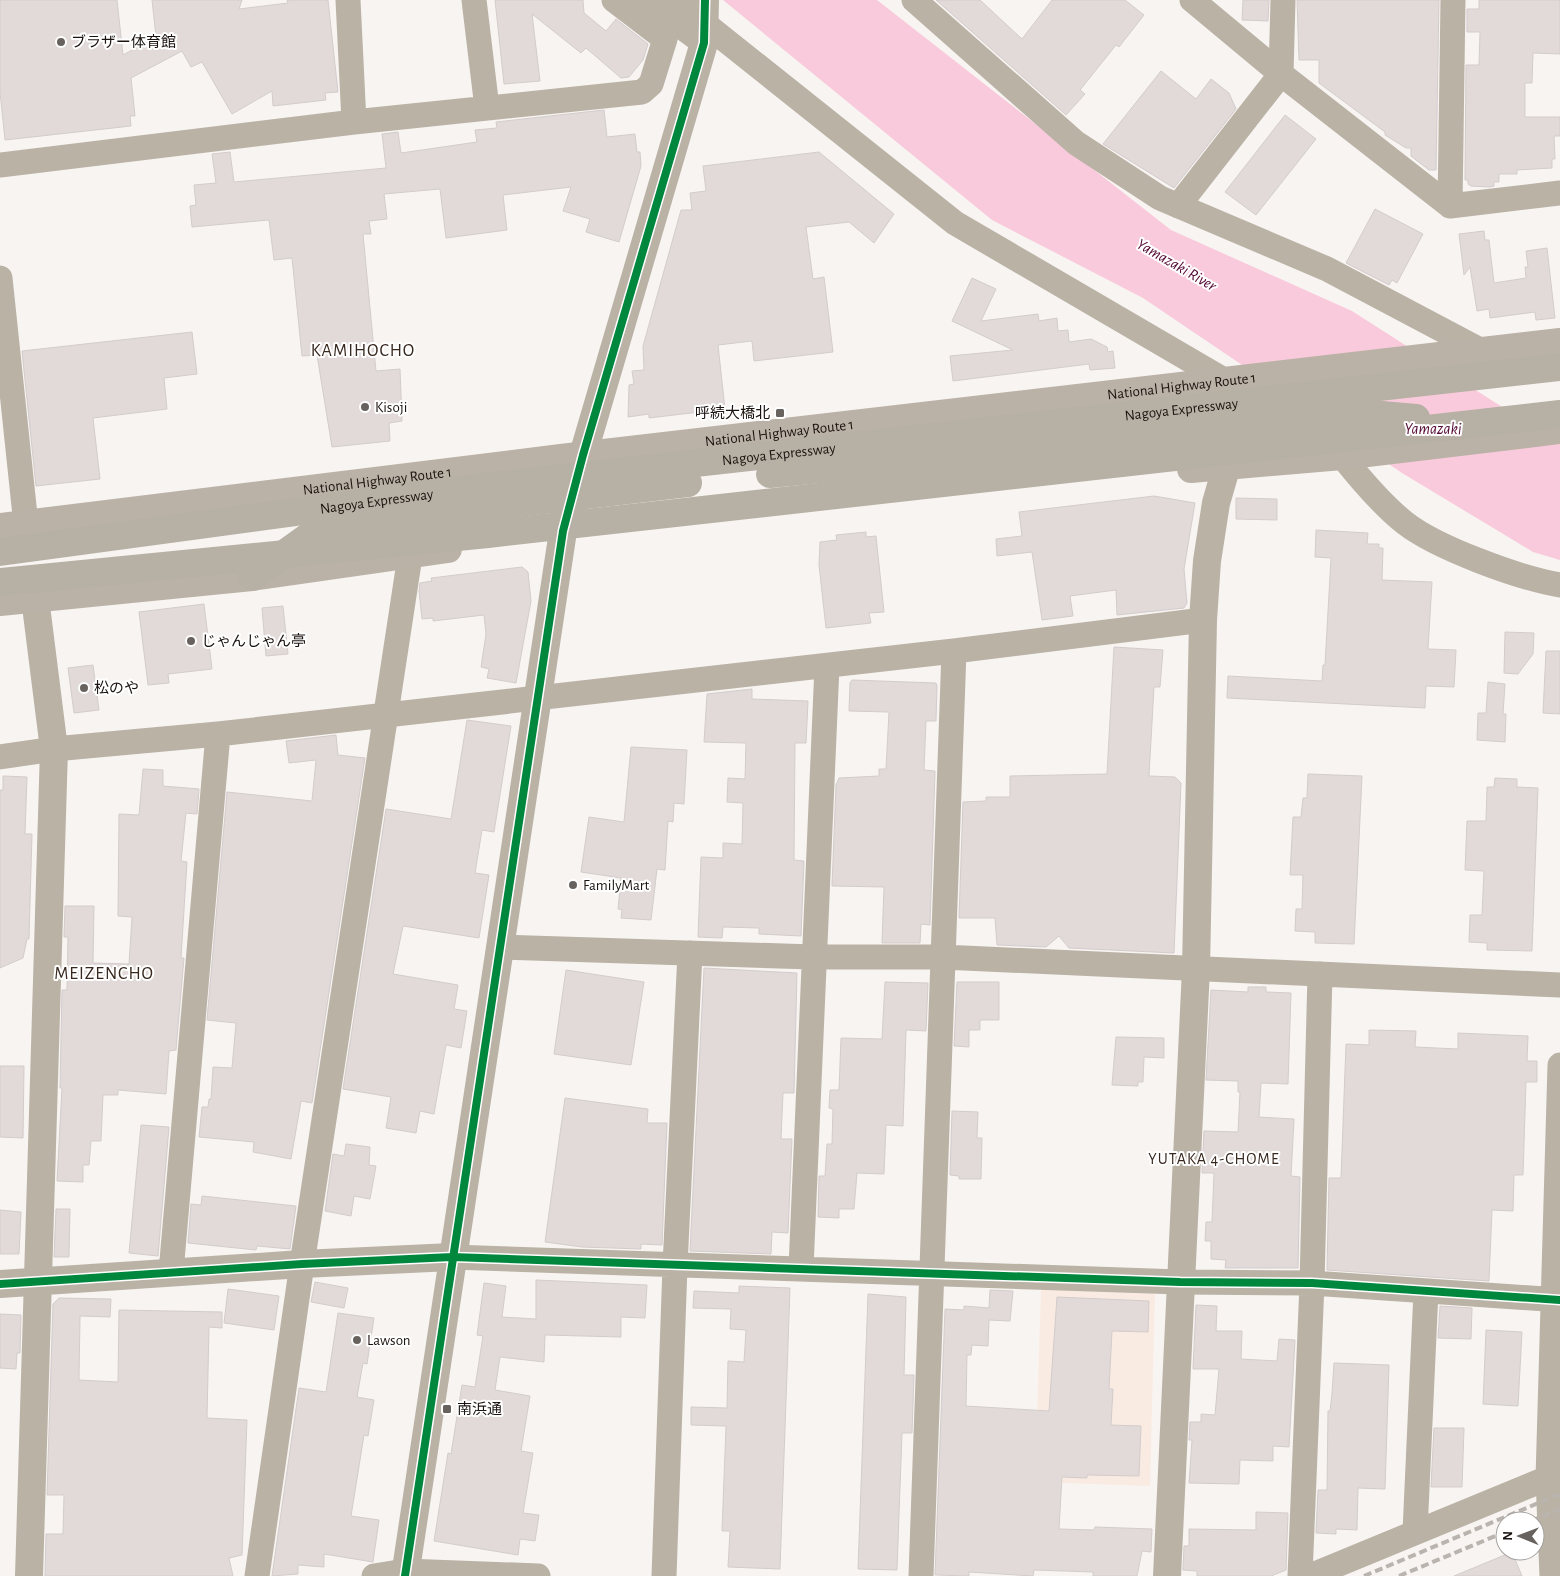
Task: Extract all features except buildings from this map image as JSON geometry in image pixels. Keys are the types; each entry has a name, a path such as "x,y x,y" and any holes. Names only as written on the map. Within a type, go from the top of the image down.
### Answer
{"highway":[{"name":"National Highway Route 1","path":"13,526 583,455 1560,342"},
{"name":"Nagoya Expressway","path":"0,552 481,487 1560,367"},
{"path":"252,577 319,529 484,507 769,474 1370,414 1480,424 1559,425"},
{"path":"0,582 488,534 1480,424"},
{"path":"0,602 252,577 410,556 563,530 1227,465 1352,455 1559,425"}],"street":[{"path":"348,0 354,122"},
{"path":"474,0 487,108"},
{"path":"0,165 354,122 642,92 651,84 665,40 614,0"},
{"path":"645,0 705,20"},
{"path":"675,0 705,20 955,223 1235,379"},
{"path":"914,0 1076,143 1160,198 1327,269 1482,351"},
{"path":"1192,0 1281,74 1450,206 1560,193"},
{"path":"1178,206 1281,74 1283,0"},
{"path":"1450,206 1453,0"},
{"path":"404,1573 563,530 705,20"},
{"path":"0,278 13,526"},
{"path":"1352,455 1363,483 1406,523 1444,546 1538,581 1560,585"},
{"path":"1167,1576 1196,969 1203,620 1206,561 1216,503 1227,465"},
{"path":"258,1576 302,1264 410,556"},
{"path":"29,1576 54,749 35,598"},
{"path":"0,757 54,749 218,734 538,696 826,666 1203,620"},
{"path":"921,1576 954,651"},
{"path":"802,1268 826,666"},
{"path":"172,1272 218,734"},
{"path":"500,947 813,957 943,957 1560,985"},
{"path":"664,1576 675,1266 690,954"},
{"path":"1300,1576 1312,1283 1320,974"},
{"path":"1552,1576 1560,1065"},
{"path":"0,1284 302,1264 452,1257 1180,1282 1312,1283 1556,1300"},
{"path":"1415,1532 1426,1291"},
{"path":"1310,1576 1554,1475"},
{"path":"374,1576 404,1573 538,1576"}],"shaded area":[{"path":"1041,1288 1155,1292 1150,1486 1035,1482"}],"water":[{"name":"Yamazaki","path":"723,0 877,0 1171,230 1352,311 1560,444 1560,560 1533,552 1402,473 1143,298 992,220"}],"railway":[{"path":"1364,1576 1560,1494"},
{"path":"1545,1515 1560,1509"},
{"path":"1399,1576 1495,1536"}],"cycle path":[{"path":"405,1576 563,531 583,455 704,43 705,0"},
{"path":"0,1284 302,1264 452,1257 1180,1282 1312,1283 1560,1300"}],"place":[{"name":"ブラザー体育館","path":"61,42"},
{"name":"Kisoji","path":"365,407"},
{"name":"呼続大橋北","path":"780,413"},
{"name":"じゃんじゃん亭","path":"191,641"},
{"name":"松のや","path":"84,688"},
{"name":"FamilyMart","path":"573,885"},
{"name":"Lawson","path":"357,1340"},
{"name":"南浜通","path":"447,1409"}],"district":[{"name":"KAMIHOCHO","path":"363,350"},
{"name":"MEIZENCHO","path":"104,973"},
{"name":"YUTAKA 4-CHOME","path":"1214,1158"}],"water label":[{"name":"Yamazaki River","path":"1177,264"}]}
